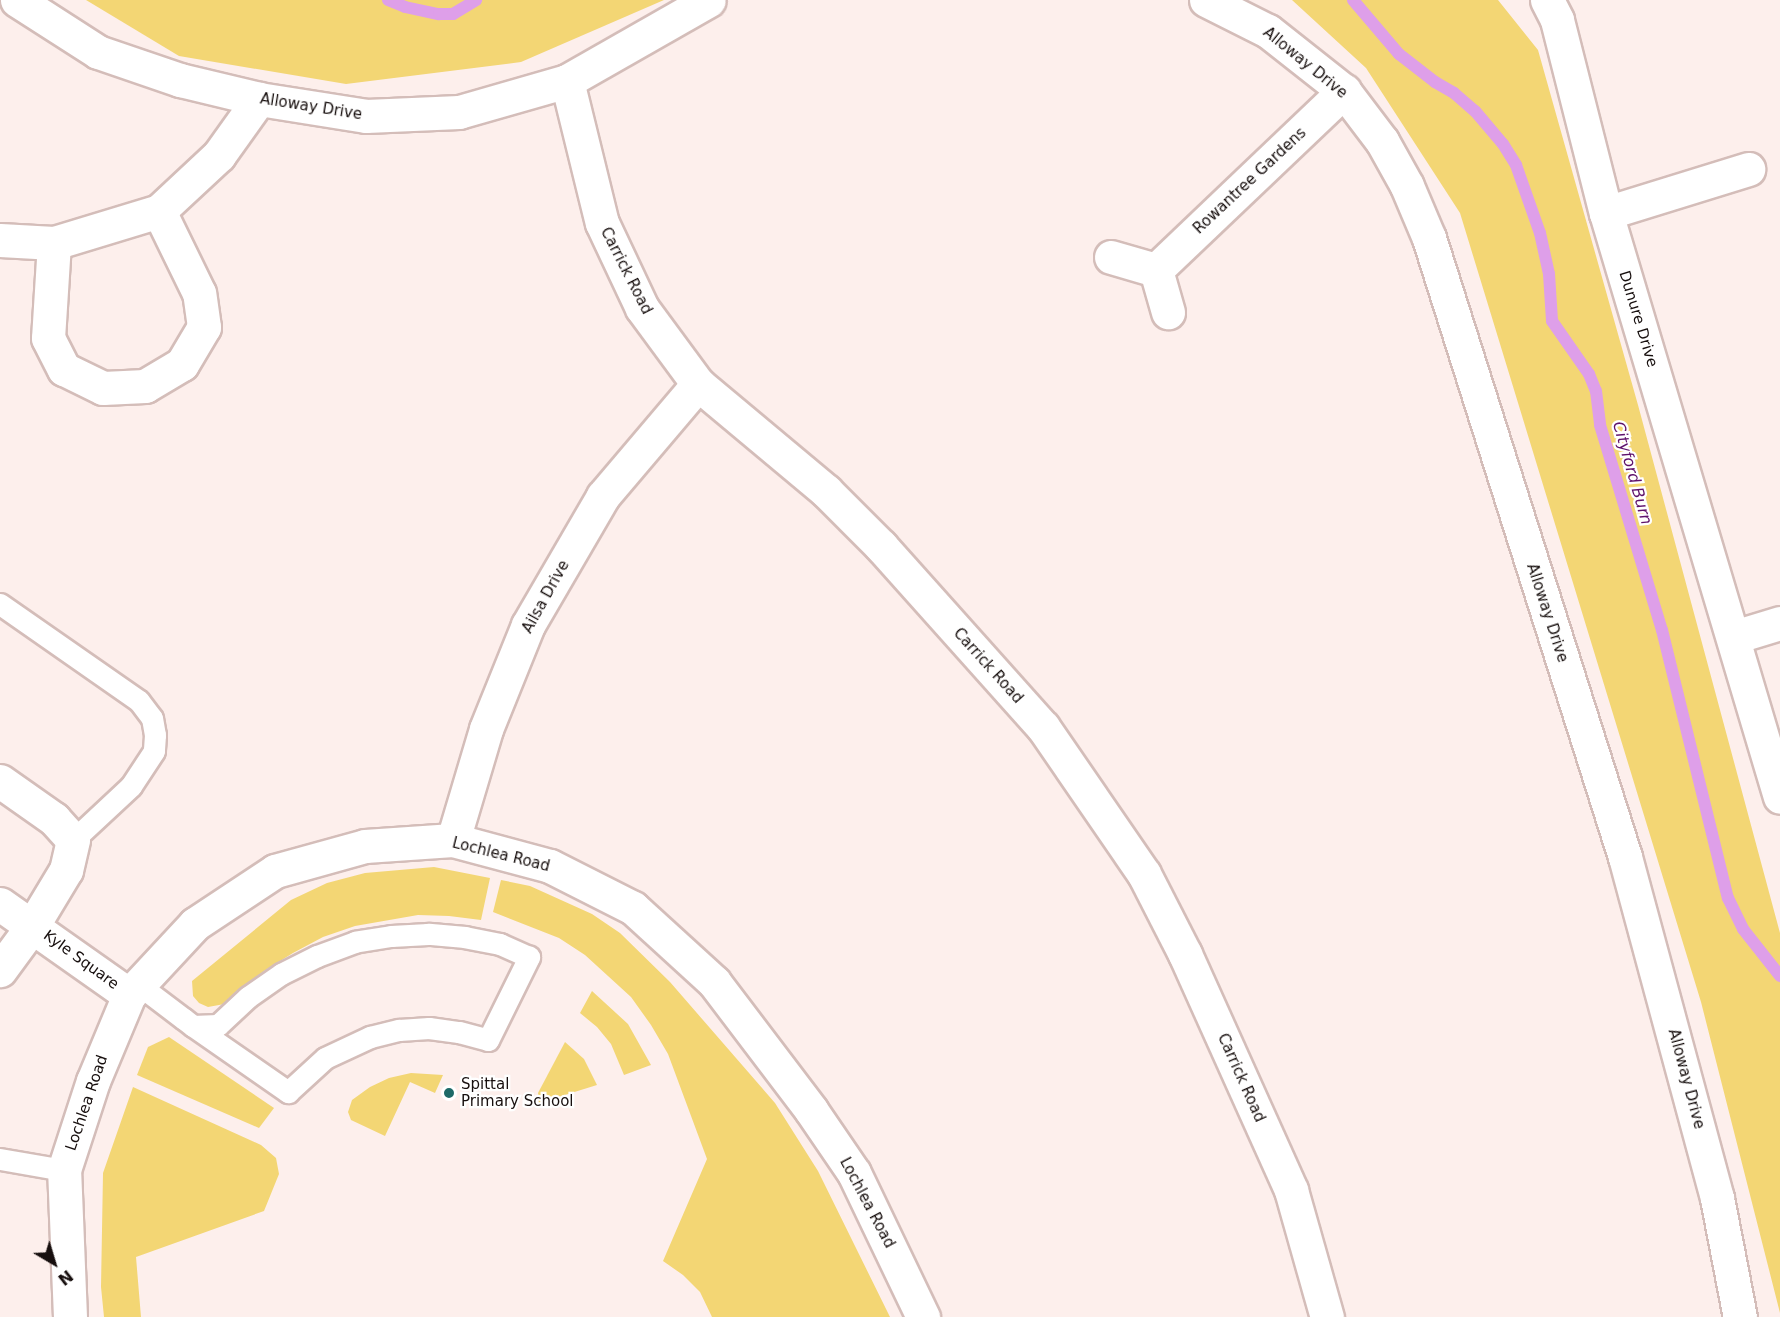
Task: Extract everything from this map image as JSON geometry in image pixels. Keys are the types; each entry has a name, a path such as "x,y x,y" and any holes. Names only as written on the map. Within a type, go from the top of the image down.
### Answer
{"street":[{"name":"Alloway Drive","path":"17,0 98,52 180,80 259,99 366,116 459,112 567,81 709,0"},
{"name":"Alloway Drive","path":"1206,0 1268,31 1344,92 1382,141 1407,186 1429,237 1625,857 1714,1188 1740,1317"},
{"name":"Dunure Drive","path":"1547,0 1557,20 1606,213 1780,797"},
{"name":"Carrick Road","path":"567,81 602,223 642,308 698,384 826,491 881,546 1043,727 1144,874 1185,954 1291,1190 1327,1317"},
{"name":"Rowantree Gardens","path":"1156,270 1344,92"},
{"path":"0,240 54,243 159,212 219,155 259,99"},
{"path":"1606,213 1748,169"},
{"path":"54,243 48,338 64,369 103,388 146,386 182,364 204,327 199,293 159,212"},
{"path":"1111,257 1156,270 1168,312"},
{"name":"Ailsa Drive","path":"453,840 486,729 528,625 603,496 698,384"},
{"path":"1734,637 1780,623"},
{"path":"0,781 54,819 73,840"},
{"name":"Kyle Square","path":"0,970 33,925 66,870 73,840"},
{"name":"Lochlea Road","path":"70,1317 64,1170 93,1082 134,990 195,924 275,871 365,846 453,840 550,866 633,908 714,982 811,1110 854,1173 923,1317"},
{"name":"Kyle Square","path":"0,904 134,990"}],"lane":[{"path":"0,604 139,701 152,718 155,735 154,751 131,786 73,840"},
{"path":"134,990 193,1026 288,1092 325,1058 346,1046 370,1037 399,1030 429,1028 459,1032 488,1040 528,957 500,944 465,937 410,935 356,942 318,956 281,974 248,997 218,1025 193,1026"},
{"path":"0,1159 64,1170"}],"shaded area":[{"path":"86,0 664,0 521,62 346,84 179,56"},
{"path":"1292,0 1498,0 1538,50 1638,405 1780,933 1780,1313 1701,1002 1460,213 1366,68"},
{"path":"434,867 490,878 481,920 418,915 355,926 323,937 293,953 264,971 230,1003 208,1007 199,1003 193,996 192,981 291,900 327,883 365,873"},
{"path":"501,880 530,886 592,914 620,933 670,982 775,1103 818,1171 890,1317 712,1317 700,1292 683,1275 663,1261 707,1159 668,1054 631,997 585,955 559,938 493,912"},
{"path":"592,991 628,1024 651,1065 624,1075 611,1044 597,1027 580,1013"},
{"path":"169,1037 274,1108 259,1128 137,1075 148,1047"},
{"path":"565,1042 584,1059 597,1085 539,1103 538,1093"},
{"path":"411,1073 443,1075 435,1093 410,1082 385,1136 351,1120 348,1112 352,1100 370,1087 389,1078"},
{"path":"133,1087 261,1145 276,1158 279,1174 264,1211 136,1257 141,1317 104,1317 101,1287 103,1173"}],"waterway":[{"name":"Cityford Burn","path":"388,0 405,7 439,14 453,14 476,0"},
{"name":"Cityford Burn","path":"1353,0 1399,54 1435,82 1454,93 1475,111 1503,144 1516,165 1540,233 1549,274 1552,321 1589,374 1596,391 1600,425 1662,630 1728,898 1743,929 1780,976"}],"place":[{"name":"Spittal Primary School","path":"449,1093"}]}
